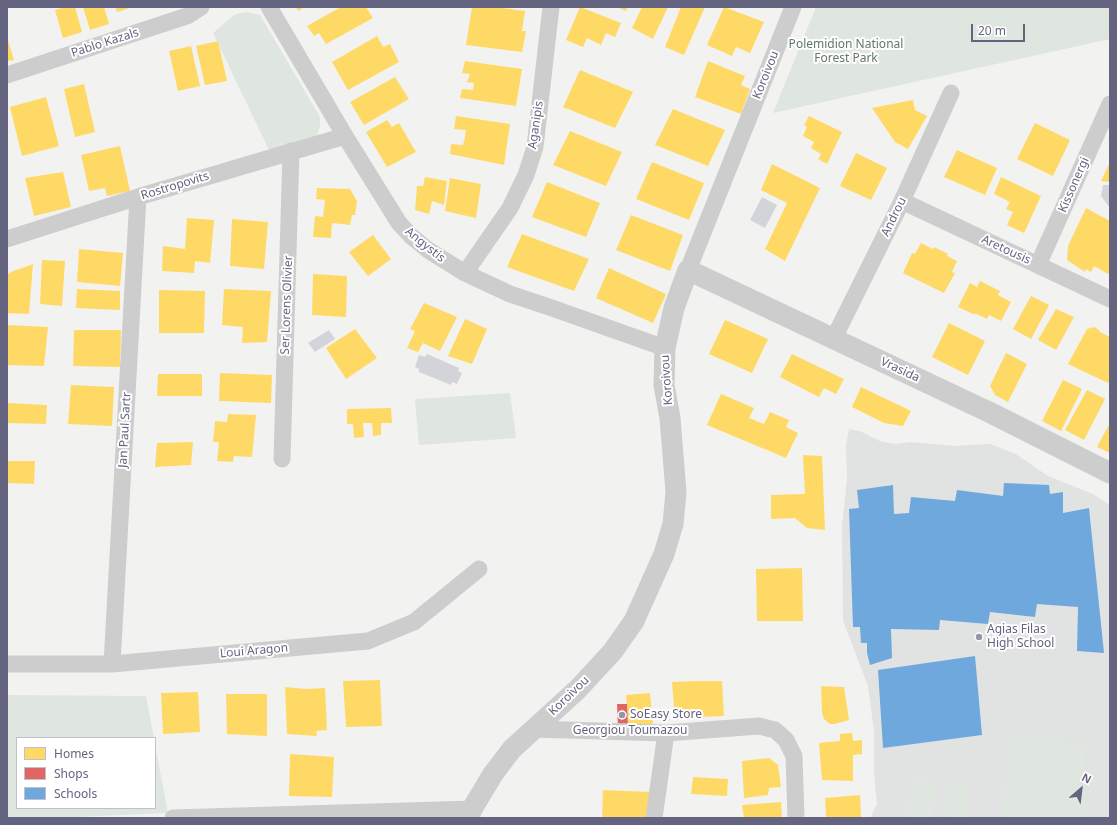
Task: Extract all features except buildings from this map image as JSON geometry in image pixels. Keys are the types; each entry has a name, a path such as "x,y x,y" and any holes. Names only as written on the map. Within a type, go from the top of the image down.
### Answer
{"street":[{"name":"Pablo Kazals","path":"7,75 187,16 201,7"},
{"name":"Angystis","path":"269,7 344,136 399,223 411,236 428,250 465,274 510,294 664,348"},
{"name":"Aganipis","path":"465,274 510,208 528,168 535,147 551,7"},
{"name":"Koroivou","path":"470,814 493,774 512,749 578,689 613,651 634,621 664,554 673,524 676,492 670,418 664,385 664,348 674,308 688,270 792,7"},
{"name":"Androu","path":"834,338 902,201 951,93"},
{"name":"Kissonergi","path":"1038,265 1110,104"},
{"name":"Rostropovits","path":"7,239 138,197 344,136"},
{"name":"Ser Lorens Olivier","path":"282,459 291,151"},
{"name":"Jan Paul Sartr","path":"112,664 138,197"},
{"name":"Aretousis","path":"902,201 1110,299"},
{"name":"Vrasida","path":"688,270 991,413 1110,473"},
{"name":"Loui Aragon","path":"7,664 112,664 368,641 414,622 479,569"},
{"name":"Georgiou Toumazou","path":"533,729 666,733 759,726 775,730 786,740 794,756 796,818"},
{"path":"654,818 666,733"},
{"path":"173,818 470,814"}],"shaded area":[{"path":"1103,185 1110,185 1110,208 1101,196"},
{"path":"762,197 777,205 765,228 750,220"},
{"path":"329,330 335,339 315,352 308,343"},
{"path":"427,354 459,368 458,371 462,373 457,384 452,382 451,385 419,372 419,369 415,367 419,355 425,357"},
{"name":"Agias Filas High School","path":"849,429 860,431 880,441 894,444 911,442 954,446 990,444 1016,454 1048,476 1093,494 1110,505 1110,818 870,818 877,804 874,773 874,732 868,686 843,621 842,525 847,479 846,446"}],"green space":[{"name":"Polemidion National Forest Park","path":"816,7 1110,7 1110,39 773,113"},
{"path":"247,12 260,15 320,117 320,127 316,138 269,150 213,33 234,15"},
{"path":"510,393 516,438 419,445 415,399"},
{"path":"7,695 146,696 154,737 16,737 16,809 156,809 156,750 168,813 53,818 7,818"},
{"path":"1010,736 1085,742 1084,783 1008,779"},
{"path":"910,778 935,781 932,818 907,818"},
{"path":"1004,781 1087,786 1086,818 1002,818"},
{"path":"949,782 971,785 968,818 946,818"}],"place":[{"name":"Agias Filas High School","path":"979,637"},
{"name":"SoEasy Store","path":"622,715"}]}
